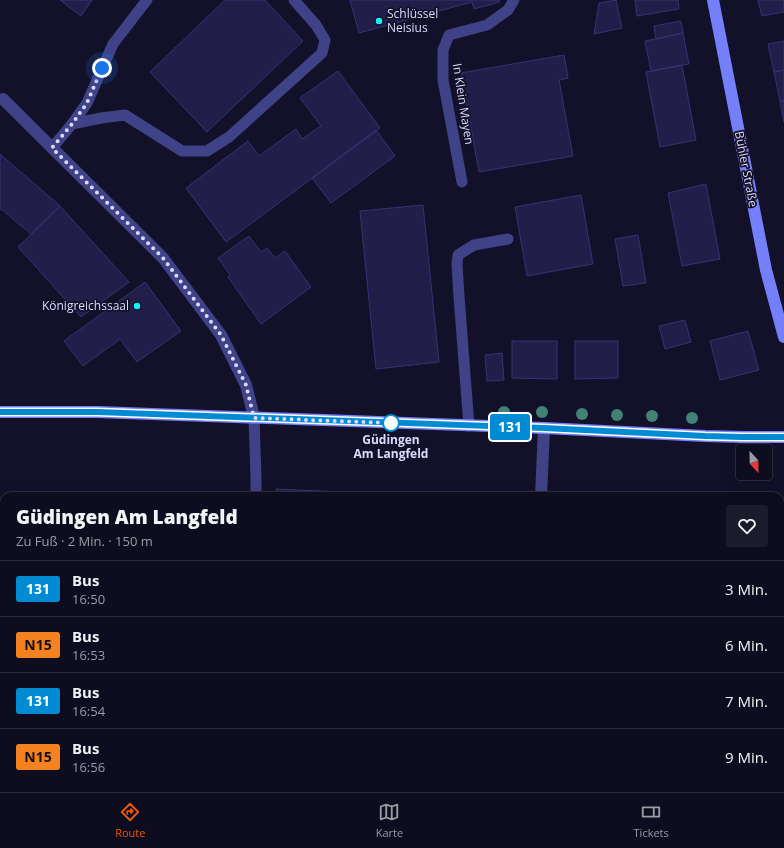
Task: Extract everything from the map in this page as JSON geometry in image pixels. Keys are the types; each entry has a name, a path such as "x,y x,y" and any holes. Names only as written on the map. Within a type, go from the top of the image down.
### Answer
{"street":[{"name":"Bühler Straße","path":"713,0 766,270 784,338"},
{"path":"3,99 163,258 221,335 246,385 254,418"},
{"path":"0,412 97,412 544,428 705,436 784,437"},
{"path":"542,492 544,428"}],"lane":[{"path":"52,148 87,103 113,44 147,0"},
{"path":"72,124 126,115 182,151 206,151 229,137 322,52 326,40 316,25 294,0"},
{"name":"In Klein Mayen","path":"462,182 443,80 442,50 449,35 487,25 508,10 514,0"},
{"path":"469,426 458,291 458,255 474,245 508,239"},
{"path":"254,418 256,492"}],"building":[{"path":"60,0 92,0 81,16"},
{"path":"225,0 265,0 303,41 207,132 150,72"},
{"name":"Schlüssel Neisius","path":"350,0 499,0 500,2 474,9 472,2 359,33"},
{"path":"616,0 622,28 594,34 599,3"},
{"path":"635,0 678,0 679,9 637,16"},
{"path":"758,0 784,0 784,12 762,16"},
{"path":"681,21 683,33 656,39 654,26"},
{"path":"683,33 689,64 651,71 645,41"},
{"path":"784,41 784,70 774,72 768,44"},
{"path":"564,55 568,78 559,80 573,156 479,172 461,73"},
{"path":"682,65 696,140 660,147 646,72"},
{"path":"784,70 784,101 780,101 774,72"},
{"path":"338,71 380,128 226,242 186,188 248,141 259,156 296,129 302,139 321,126 300,98"},
{"path":"780,101 784,101 784,122"},
{"path":"376,130 395,156 331,203 312,178"},
{"path":"0,154 60,206 31,234 1,209 0,210"},
{"path":"706,184 720,259 682,266 668,193"},
{"path":"581,195 593,264 527,276 515,207"},
{"path":"423,205 439,362 376,369 360,211"},
{"path":"60,206 129,282 81,317 18,247"},
{"path":"638,235 646,283 623,286 615,239"},
{"path":"249,236 261,252 267,248 275,258 285,251 311,287 261,324 228,277 230,275 218,258"},
{"name":"Königreichssaal","path":"145,282 181,331 137,362 120,339 83,366 64,341"},
{"path":"685,320 691,342 665,349 659,326"},
{"path":"748,331 759,370 720,380 710,341"},
{"path":"512,341 557,341 557,379 512,378"},
{"path":"575,341 618,341 618,378 575,379"},
{"path":"502,353 504,380 487,381 485,355"},
{"path":"276,489 342,492 276,492"}],"bus line":[{"name":"131","path":"0,412 97,412 544,428 705,436 784,437"}],"place":[{"name":"Schlüssel Neisius","path":"379,21"},
{"name":"Königreichssaal","path":"137,306"},
{"name":"Güdingen Am Langfeld","path":"391,423"}],"route":[{"path":"102,68 87,103 52,148 163,258 221,335 246,385 254,418 391,423"}]}
